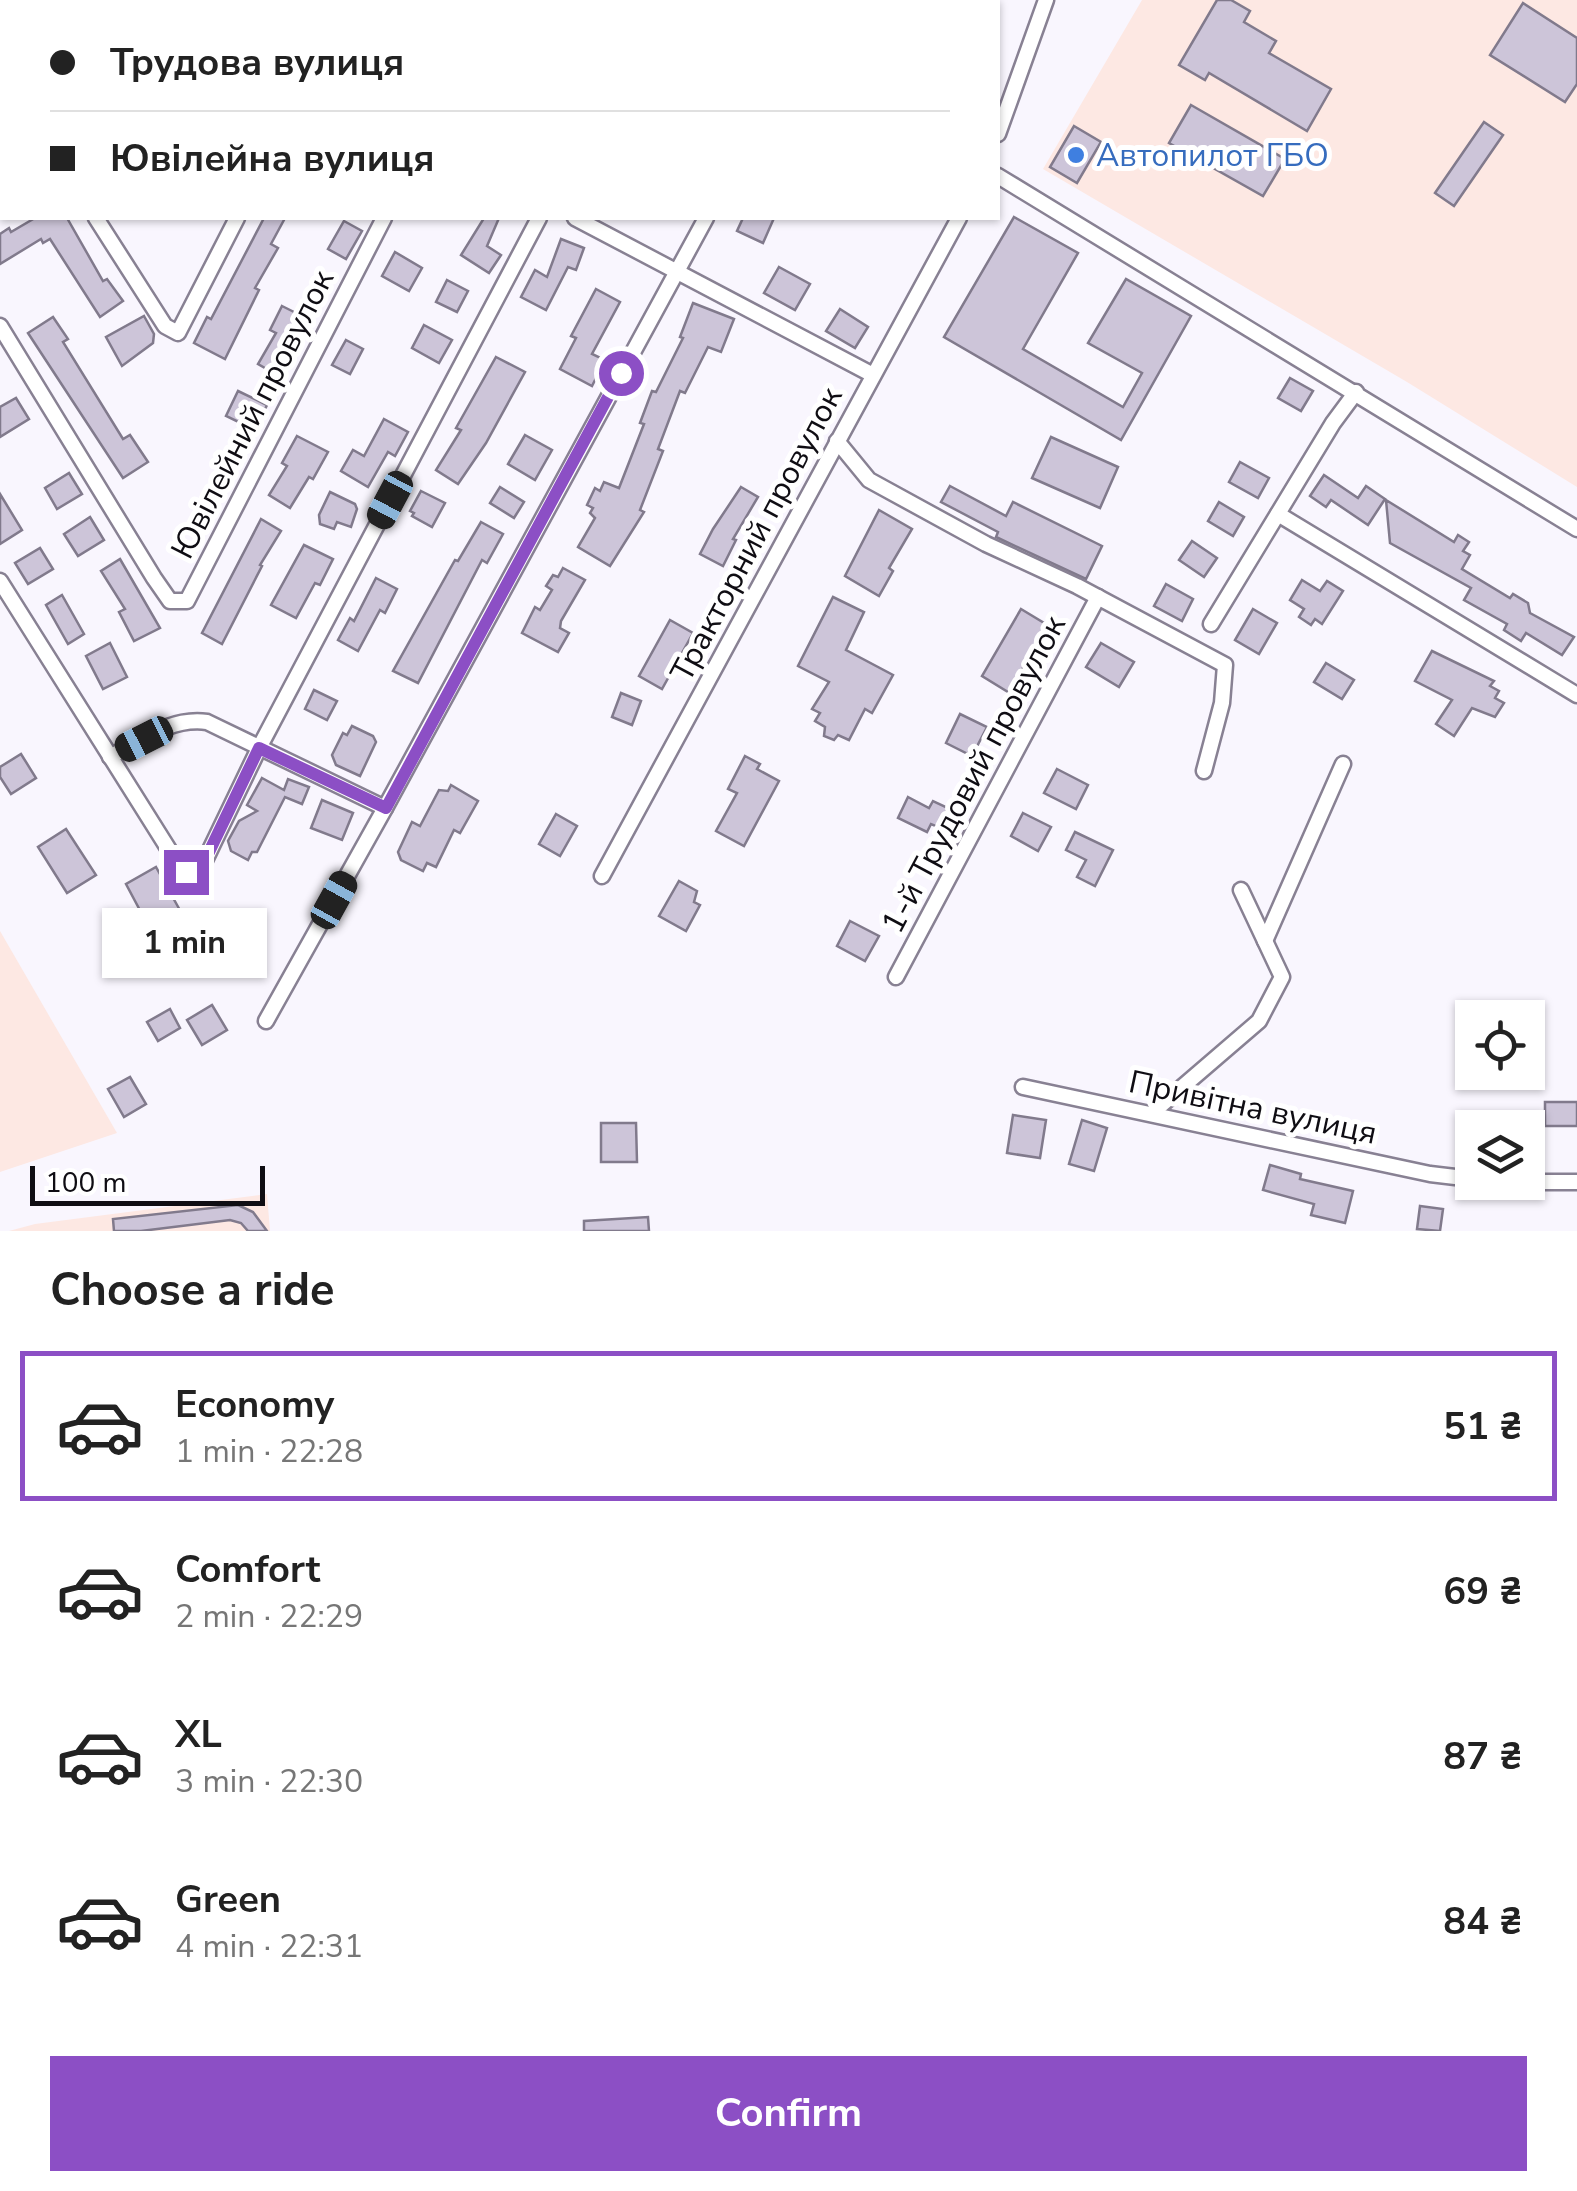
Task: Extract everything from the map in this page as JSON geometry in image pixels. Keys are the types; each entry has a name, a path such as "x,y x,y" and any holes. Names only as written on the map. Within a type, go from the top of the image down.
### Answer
{"street":[{"path":"1000,128 1046,0"},
{"path":"1000,177 1577,529"},
{"path":"97,220 165,326 178,333 236,220"},
{"name":"Ювілейний провулок","path":"0,326 154,578 170,601 187,601 383,220"},
{"path":"0,581 171,853 186,872 198,875 259,748 538,220"},
{"path":"579,220 873,375"},
{"path":"266,1021 705,220"},
{"name":"Тракторний провулок","path":"602,876 957,220"},
{"path":"1212,624 1356,392"},
{"path":"837,441 869,480 1224,665 1222,704 1204,772"},
{"path":"1278,514 1577,695"},
{"name":"1-й Трудовий провулок","path":"896,977 1098,597"},
{"path":"110,757 170,724 188,720 207,722 386,808"},
{"path":"1265,940 1343,764"},
{"path":"1152,1113 1259,1020 1282,976 1240,890"},
{"name":"Привітна вулиця","path":"1023,1086 1455,1177"},
{"path":"1545,1182 1577,1182"}],"shaded area":[{"path":"1142,0 1577,0 1577,487 1407,382 1043,169"},
{"path":"0,931 117,1133 0,1172"},
{"path":"267,1194 270,1231 9,1231 35,1224"}],"building":[{"path":"1217,0 1231,0 1250,11 1244,22 1276,41 1269,53 1331,89 1307,131 1209,73 1205,80 1179,65"},
{"path":"1523,3 1577,38 1577,84 1565,102 1490,55"},
{"path":"1191,105 1285,159 1263,196 1169,143"},
{"path":"1484,122 1503,135 1454,206 1435,193"},
{"path":"1074,126 1101,142 1077,183 1050,167"},
{"path":"1014,217 1078,253 1023,349 1123,407 1142,373 1088,343 1126,279 1191,316 1121,440 944,337"},
{"path":"32,220 68,220 103,281 107,279 123,301 100,317 50,239 43,243 41,239 0,264 0,234 9,228 11,232"},
{"path":"263,220 284,220 271,244 278,248 255,288 259,290 225,359 194,343 207,317 211,319"},
{"path":"483,220 498,220 487,246 501,255 489,273 461,255"},
{"path":"742,220 773,220 763,243 737,231"},
{"path":"344,221 362,231 346,259 328,249"},
{"path":"561,239 584,248 576,270 568,267 546,310 521,297 535,270 547,277"},
{"path":"395,252 422,268 409,291 382,276"},
{"path":"779,267 810,284 795,310 764,293"},
{"path":"447,280 468,291 457,312 436,302"},
{"path":"596,289 620,302 592,354 605,360 592,386 560,369 576,338 571,336"},
{"path":"693,303 734,319 721,352 708,347 685,393 680,391 658,449 663,451 640,510 644,512 610,566 578,547 595,518 590,513 593,508 587,505 595,488 600,491 604,482 619,488 644,424 640,423 652,391 656,392 683,338 680,337"},
{"path":"282,306 308,319 279,376 258,364 276,333 270,330"},
{"path":"840,309 868,327 855,348 826,331"},
{"path":"144,316 154,334 153,343 122,366 106,337"},
{"path":"53,317 68,339 63,342 123,439 130,435 148,462 123,478 28,333"},
{"path":"424,325 452,340 439,363 412,348"},
{"path":"346,340 363,349 350,374 332,365"},
{"path":"496,357 525,372 458,484 436,470 461,430 456,428"},
{"path":"1290,378 1313,391 1301,411 1278,398"},
{"path":"238,391 267,405 255,430 226,416"},
{"path":"16,398 29,419 0,437 0,407"},
{"path":"384,419 408,432 395,456 388,452 368,487 341,471 353,450 364,456"},
{"path":"525,435 552,450 535,480 508,464"},
{"path":"297,436 328,452 290,508 269,495 287,466 282,463"},
{"path":"1051,437 1118,467 1100,508 1032,478"},
{"path":"1240,462 1269,478 1258,498 1229,482"},
{"path":"69,473 82,494 57,509 45,488"},
{"path":"1324,475 1358,498 1366,486 1385,499 1368,525 1331,500 1326,507 1310,496"},
{"path":"950,486 1006,516 1013,502 1102,546 1086,579 996,537 998,532 941,502"},
{"path":"500,487 524,502 514,518 490,503"},
{"path":"741,487 758,497 733,539 736,540 723,566 700,554"},
{"path":"421,491 445,503 432,527 410,511"},
{"path":"330,492 355,504 351,527 337,522 334,529 320,524 319,515"},
{"path":"0,494 22,530 0,544"},
{"path":"1386,500 1454,542 1458,535 1469,542 1463,551 1470,555 1462,569 1510,598 1513,594 1528,603 1530,613 1574,637 1562,655 1526,633 1521,641 1504,630 1507,624 1464,600 1471,588 1390,543"},
{"path":"1219,502 1244,517 1233,536 1208,521"},
{"path":"879,510 912,529 889,568 893,571 879,596 845,576"},
{"path":"90,517 104,540 78,556 64,534"},
{"path":"261,519 281,531 222,644 202,633"},
{"path":"481,522 503,534 487,563 482,560 418,683 393,671 455,560 458,561"},
{"path":"1192,541 1217,558 1204,577 1179,560"},
{"path":"304,545 333,559 296,618 271,605"},
{"path":"40,548 53,569 28,584 15,563"},
{"path":"120,559 160,628 134,641 119,612 125,609 101,571"},
{"path":"563,568 585,580 561,621 560,628 569,633 558,652 522,633 535,607 540,610 552,590 546,586"},
{"path":"376,578 397,589 385,613 380,610 358,651 338,640 350,618 354,621"},
{"path":"1302,580 1320,591 1327,581 1343,591 1322,624 1315,619 1311,625 1299,617 1304,609 1290,600"},
{"path":"1166,584 1193,599 1182,621 1154,606"},
{"path":"62,595 84,634 68,644 46,605"},
{"path":"833,597 864,612 846,650 893,675 872,713 865,709 849,740 838,735 834,740 824,736 825,727 815,721 820,713 812,709 829,682 798,666"},
{"path":"1021,609 1049,626 1008,692 982,676"},
{"path":"1253,609 1277,623 1259,654 1235,640"},
{"path":"670,620 693,633 662,689 639,676"},
{"path":"110,643 127,677 103,689 86,656"},
{"path":"1101,643 1134,662 1119,687 1086,667"},
{"path":"1432,651 1494,681 1490,686 1499,691 1495,698 1504,703 1495,717 1472,708 1454,736 1436,724 1452,700 1415,681"},
{"path":"1326,663 1354,680 1342,699 1314,682"},
{"path":"314,690 337,701 327,720 305,709"},
{"path":"621,693 641,701 632,725 612,717"},
{"path":"960,714 987,727 972,756 946,743"},
{"path":"352,726 373,736 376,742 360,776 336,765 332,755 343,733 347,735"},
{"path":"21,754 36,778 11,794 0,777 0,767"},
{"path":"745,756 760,764 757,769 779,781 744,846 716,831 737,793 728,789"},
{"path":"1057,769 1088,785 1076,809 1044,793"},
{"path":"262,778 284,790 288,779 309,787 302,804 285,797 257,852 252,852 248,860 231,851 228,841 239,821 257,811 247,805"},
{"path":"451,785 478,801 460,833 454,830 436,867 427,863 423,871 401,860 398,852 412,822 420,826 439,790 448,791"},
{"path":"908,797 929,808 933,801 948,808 938,827 931,824 927,832 898,818"},
{"path":"322,800 353,813 342,840 311,828"},
{"path":"1023,813 1051,827 1038,851 1011,836"},
{"path":"556,814 577,826 560,856 539,844"},
{"path":"66,829 96,875 67,893 38,847"},
{"path":"1075,832 1113,850 1095,886 1077,877 1086,860 1066,850"},
{"path":"156,867 182,914 151,931 126,884"},
{"path":"679,881 697,891 694,902 700,905 686,931 659,916"},
{"path":"850,921 879,936 865,961 837,946"},
{"path":"212,1005 227,1030 202,1045 187,1020"},
{"path":"170,1009 180,1028 158,1041 147,1022"},
{"path":"130,1077 146,1104 124,1117 108,1089"},
{"path":"1545,1102 1577,1102 1577,1126 1545,1126"},
{"path":"1013,1115 1046,1120 1040,1158 1007,1153"},
{"path":"1082,1120 1107,1128 1094,1171 1069,1164"},
{"path":"601,1123 636,1123 637,1162 601,1162"},
{"path":"1270,1165 1301,1174 1300,1179 1353,1191 1345,1223 1311,1215 1314,1204 1263,1190"},
{"path":"238,1205 253,1212 267,1231 248,1231 241,1223 230,1220 114,1231 113,1219"},
{"path":"1420,1206 1443,1209 1440,1231 1417,1229"},
{"path":"648,1217 649,1231 584,1231 584,1221"}],"place":[{"name":"Автопилот ГБО","path":"1076,155"}],"route":[{"path":"186,872 198,875 210,857 259,748 386,808 621,373"}]}
